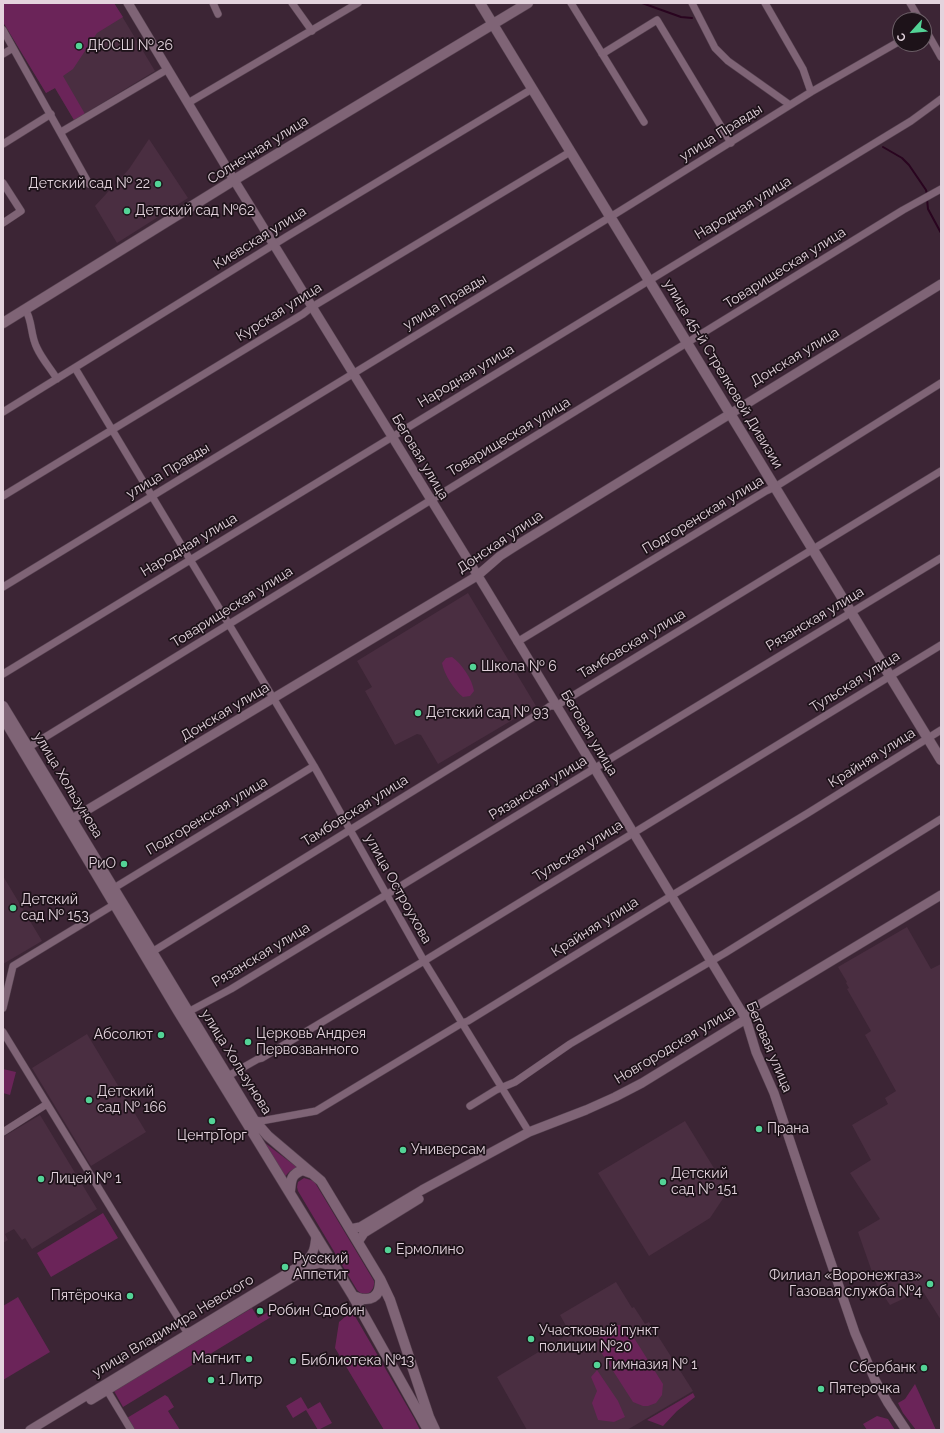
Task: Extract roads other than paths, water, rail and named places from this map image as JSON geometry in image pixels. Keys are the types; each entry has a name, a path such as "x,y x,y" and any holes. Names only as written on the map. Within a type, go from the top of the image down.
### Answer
{"main road":[{"name":"улица 45-й Стрелковой Дивизии","path":"480,3 941,760"},
{"name":"Солнечная улица","path":"3,323 234,180 528,3"},
{"name":"улица Хользунова","path":"3,706 29,747 115,904 244,1118 354,1296 428,1430"},
{"name":"улица Хользунова","path":"3,718 114,888 254,1120 268,1136 321,1181 358,1242 390,1300 429,1417 435,1430"},
{"path":"290,1191 291,1179 295,1173 303,1170 313,1174"},
{"path":"354,1296 364,1300 372,1298 378,1292 380,1280"},
{"path":"405,1387 410,1389 415,1387 417,1380"}],"street":[{"name":"Беговая улица","path":"128,3 234,180 746,1019 756,1052 776,1099 855,1333 875,1380 906,1430"},
{"path":"213,3 218,14"},
{"path":"292,3 312,31"},
{"path":"188,103 358,3"},
{"path":"571,3 644,122"},
{"path":"692,3 716,48 728,61 790,105"},
{"path":"766,3 802,69 811,92"},
{"path":"910,3 915,12"},
{"path":"602,54 657,20 731,143"},
{"path":"3,30 89,184"},
{"path":"932,42 941,58"},
{"name":"улица Правды","path":"3,587 731,143 811,92 892,46"},
{"path":"3,54 13,48"},
{"path":"61,132 168,69"},
{"name":"Киевская улица","path":"3,412 273,244 532,89"},
{"name":"Народная улица","path":"3,674 391,436 911,121 941,99"},
{"path":"3,144 51,114"},
{"name":"Курская улица","path":"3,496 312,307 570,152"},
{"path":"3,183 20,211 3,223"},
{"name":"Товарищеская улица","path":"29,747 430,500 688,344 903,210 941,189"},
{"name":"Донская улица","path":"69,821 477,576 500,556 514,547 941,284"},
{"path":"25,309 31,322 36,348 57,379"},
{"name":"улица Остроухова","path":"75,368 314,766 424,961 529,1132"},
{"name":"Подгоренская улица","path":"517,642 775,486 941,383"},
{"name":"Тамбовская улица","path":"152,952 550,706 556,706 814,550 941,471"},
{"name":"Рязанская улица","path":"188,1012 231,989 941,558"},
{"name":"Тульская улица","path":"228,1076 262,1058 424,961 941,645"},
{"name":"Крайняя улица","path":"254,1120 261,1121 316,1111 462,1023 468,1021 941,730"},
{"name":"Подгоренская улица","path":"114,888 314,766"},
{"path":"470,1106 515,1082 570,1044 711,962 941,819"},
{"name":"Новгородская улица","path":"350,1229 360,1227 422,1190 529,1132 608,1101 642,1083 746,1019 752,1009 941,895"},
{"path":"3,1008 13,966 115,904"},
{"path":"3,1032 188,1334"},
{"path":"3,1132 47,1104"},
{"name":"Новгородская улица","path":"358,1242 364,1233 425,1195 453,1174"},
{"name":"улица Владимира Невского","path":"42,1430 188,1334 304,1263 311,1256 315,1248 316,1235"},
{"name":"улица Владимира Невского","path":"30,1430 105,1388 313,1265 320,1263 335,1267"},
{"path":"105,1388 131,1430"}],"waterway":[{"path":"642,3 681,17 692,18"},
{"path":"883,147 902,158 909,165 926,190 927,194"},
{"path":"927,199 928,209 941,233"}],"place":[{"name":"ДЮСШ № 26","path":"79,46"},
{"name":"Детский сад № 22","path":"158,184"},
{"name":"Детский сад №62","path":"127,211"},
{"name":"Школа № 6","path":"473,667"},
{"name":"Детский сад № 93","path":"418,713"},
{"name":"РиО","path":"124,864"},
{"name":"Детский сад № 153","path":"13,908"},
{"name":"Абсолют","path":"161,1035"},
{"name":"Церковь Андрея Первозванного","path":"248,1042"},
{"name":"Детский сад № 166","path":"89,1100"},
{"name":"ЦентрТорг","path":"212,1121"},
{"name":"Прана","path":"759,1129"},
{"name":"Универсам","path":"403,1150"},
{"name":"Лицей № 1","path":"41,1179"},
{"name":"Детский сад № 151","path":"663,1182"},
{"name":"Ермолино","path":"388,1250"},
{"name":"Русский Аппетит","path":"285,1267"},
{"name":"Филиал «Воронежгаз» Газовая служба №4","path":"930,1284"},
{"name":"Пятёрочка","path":"130,1296"},
{"name":"Робин Сдобин","path":"260,1311"},
{"name":"Участковый пункт полиции №20","path":"531,1339"},
{"name":"Магнит","path":"249,1359"},
{"name":"Библиотека №13","path":"293,1361"},
{"name":"Гимназия № 1","path":"597,1365"},
{"name":"Сбербанк","path":"924,1368"},
{"name":"1 Литр","path":"211,1380"},
{"name":"Пятерочка","path":"821,1389"}]}
